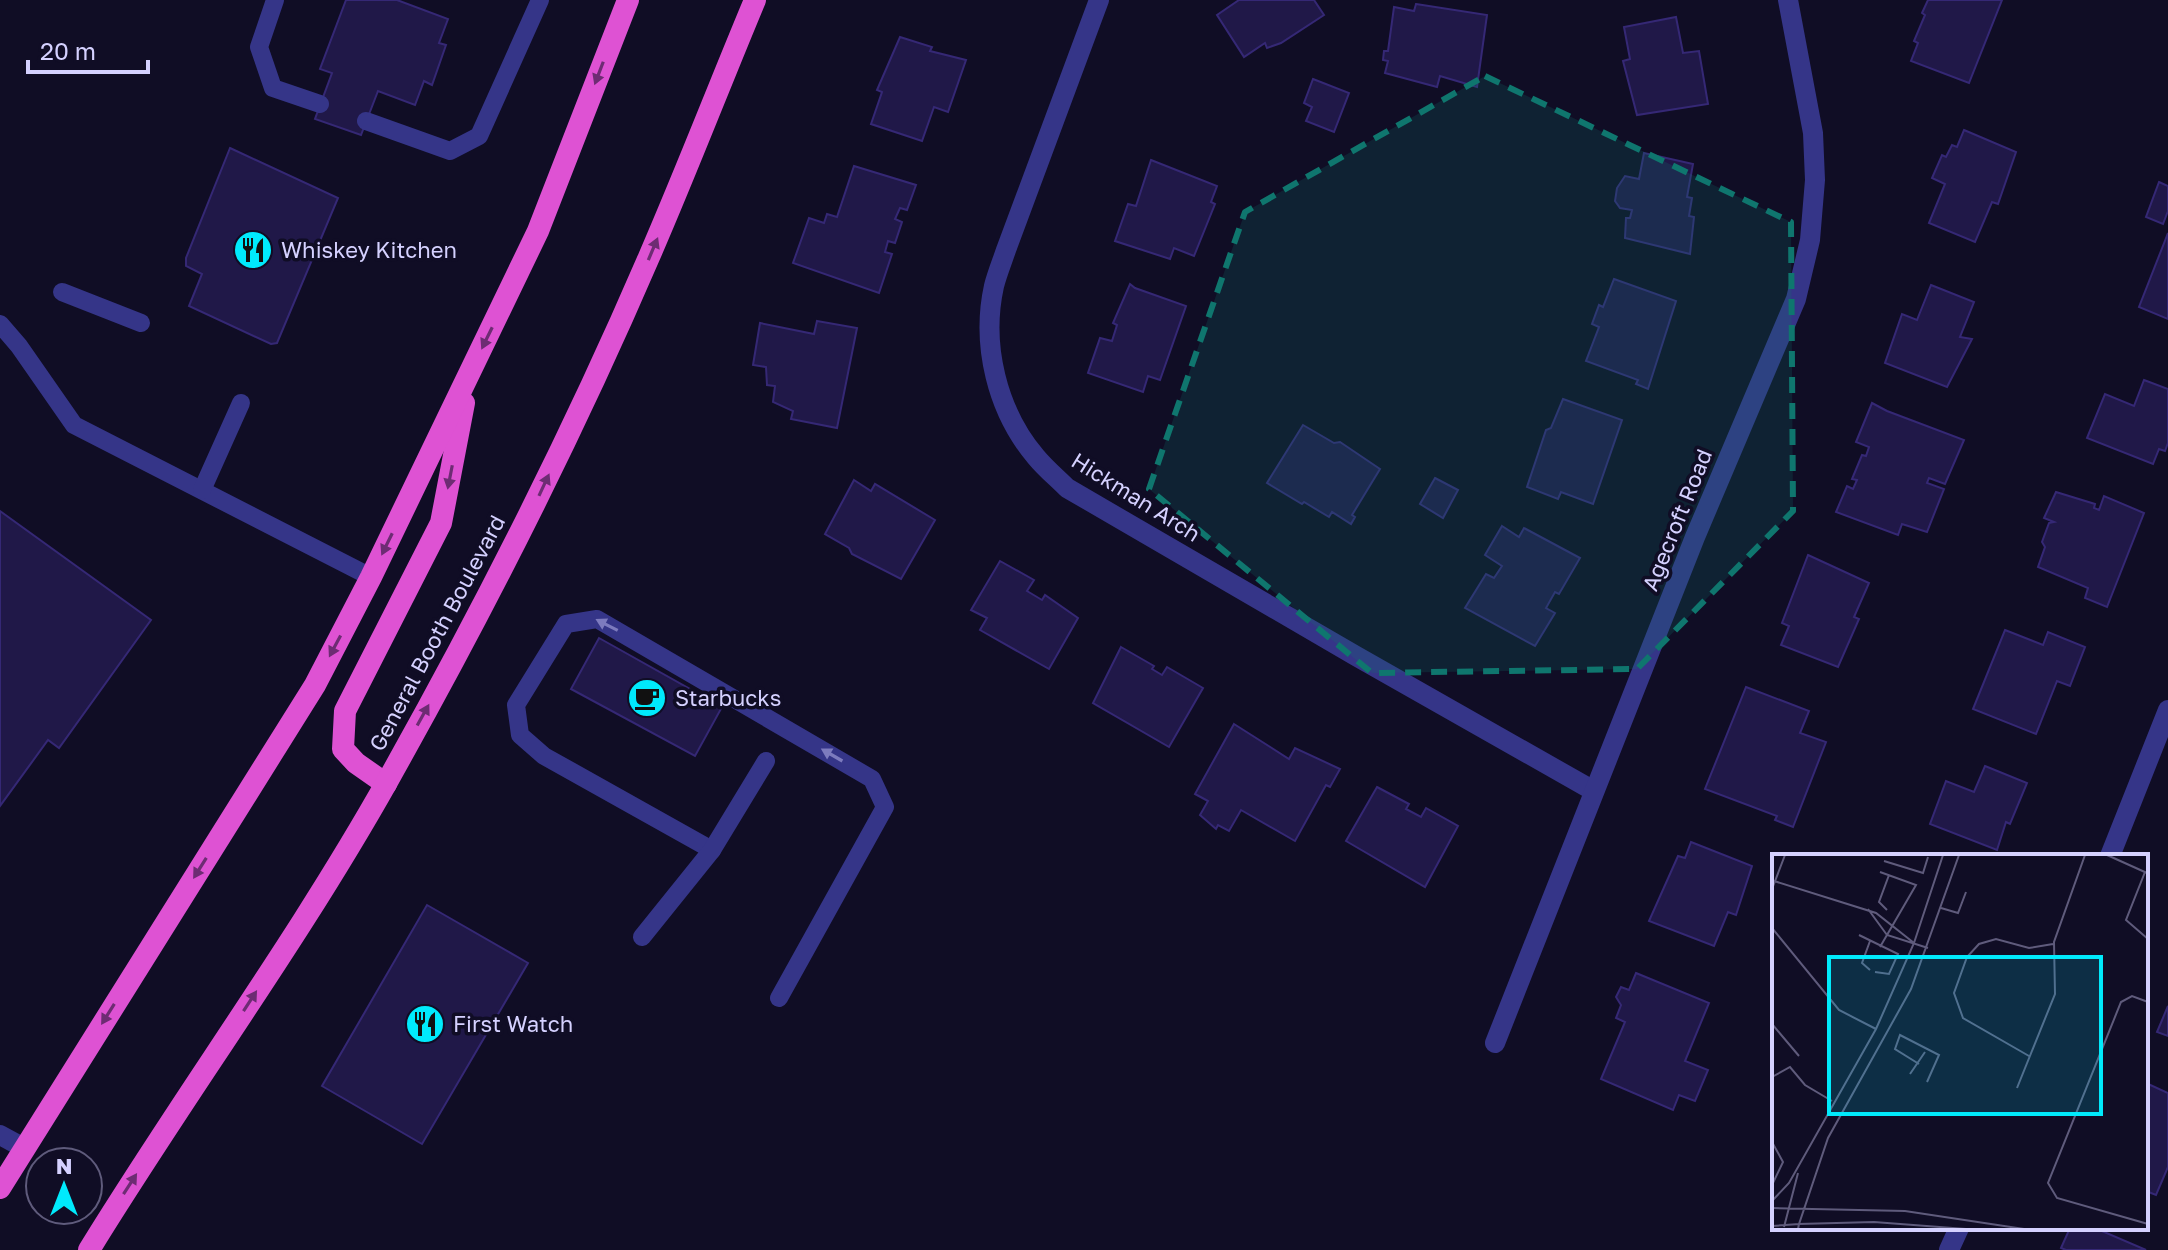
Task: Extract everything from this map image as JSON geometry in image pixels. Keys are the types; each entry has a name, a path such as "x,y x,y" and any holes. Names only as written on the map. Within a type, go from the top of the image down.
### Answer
{"highway":[{"path":"25,1146 315,685 371,577 538,231 628,0"},
{"name":"General Booth Boulevard","path":"89,1250 282,953 386,784 485,600 534,506 649,258 755,0"},
{"path":"386,784 356,763 343,749 345,711 441,523 470,373"},
{"path":"0,1188 24,1148"}],"street":[{"name":"Hickman Arch","path":"1099,0 994,288 989,335 995,379 1011,421 1036,457 1067,488 1594,791"},
{"name":"Agecroft Road","path":"1495,1043 1695,537 1796,299 1810,240 1815,180 1813,133 1788,0"},
{"path":"2111,854 2168,710"},
{"path":"0,1135 24,1148"},
{"path":"1949,1250 1958,1230"}],"lane":[{"path":"275,0 259,47 273,88 320,104"},
{"path":"366,121 450,151 479,136 540,0"},
{"path":"62,292 141,323"},
{"path":"0,324 74,425 371,577"},
{"path":"202,490 241,403"},
{"path":"712,850 544,756 520,735 516,705 566,624 597,619 872,779 885,807 779,998"},
{"path":"642,937 712,850 766,761"}],"highlighted area":[{"path":"1485,76 1791,222 1793,511 1637,669 1372,673 1149,489 1245,212"}],"building":[{"path":"346,0 397,0 448,19 439,43 446,45 432,85 424,81 415,105 378,91 361,135 315,119 332,73 320,69"},
{"path":"1239,0 1314,0 1324,15 1281,43 1267,48 1265,43 1244,57 1217,15"},
{"path":"1928,0 2002,0 1969,83 1911,61 1918,43 1914,41"},
{"path":"1416,4 1487,15 1477,87 1440,76 1437,87 1385,73 1388,61 1383,60 1384,51 1388,51 1394,7 1414,11"},
{"path":"1676,17 1683,53 1699,51 1708,104 1637,115 1623,61 1630,59 1624,27"},
{"path":"900,37 932,47 930,51 966,60 948,112 934,107 922,141 871,124 882,92 877,90"},
{"path":"1313,79 1349,93 1334,132 1306,121 1312,107 1304,103"},
{"path":"1964,130 2016,152 1998,204 1992,202 1975,242 1929,223 1945,184 1932,178 1942,155 1946,157 1952,145 1957,147"},
{"path":"230,148 338,198 277,343 271,344 189,306 202,274 186,266 186,258"},
{"path":"1644,153 1693,164 1687,197 1692,198 1689,216 1694,217 1690,254 1625,238 1626,218 1630,218 1632,210 1620,208 1615,201 1617,188 1625,176 1639,179"},
{"path":"1151,160 1217,186 1211,202 1215,204 1194,256 1174,248 1170,259 1115,241 1128,204 1136,206"},
{"path":"854,166 916,185 907,210 900,208 895,219 902,222 895,243 888,241 885,252 892,254 879,293 793,263 809,218 824,223 827,214 837,217"},
{"path":"2159,182 2168,186 2168,211 2163,224 2146,217"},
{"path":"2168,233 2168,319 2139,307"},
{"path":"1614,279 1676,301 1648,389 1636,384 1638,380 1586,361 1599,327 1592,324 1599,305 1603,307"},
{"path":"1130,284 1186,306 1160,380 1148,376 1143,392 1088,373 1100,338 1112,341 1117,325 1113,323"},
{"path":"1931,285 1974,302 1960,337 1972,339 1947,387 1885,363 1902,314 1917,320"},
{"path":"817,321 857,328 837,428 791,419 793,411 773,402 775,386 767,385 766,367 753,365 760,323 814,334"},
{"path":"2144,380 2168,389 2168,443 2165,451 2159,449 2153,464 2087,438 2105,394 2134,406"},
{"path":"1563,399 1622,420 1593,504 1561,492 1558,499 1527,487 1546,430 1551,428"},
{"path":"1872,403 1964,440 1945,484 1929,478 1927,483 1944,489 1927,532 1902,524 1898,535 1836,512 1847,486 1853,489 1857,480 1852,479 1862,455 1866,456 1869,447 1856,442"},
{"path":"1303,425 1334,443 1340,442 1380,469 1352,515 1355,517 1351,524 1332,512 1329,517 1304,502 1302,504 1267,483"},
{"path":"1435,478 1458,490 1443,518 1420,504"},
{"path":"854,480 871,491 875,484 935,520 901,579 852,554 849,548 825,534"},
{"path":"2056,492 2095,504 2094,508 2099,510 2104,496 2144,513 2107,607 2085,598 2088,588 2038,567 2045,547 2042,542 2049,523 2054,522 2044,518"},
{"path":"0,511 151,620 59,748 48,740 0,806"},
{"path":"1502,526 1519,537 1524,528 1580,558 1559,594 1555,592 1546,608 1555,613 1535,646 1465,608 1486,574 1494,578 1502,566 1485,555"},
{"path":"1808,555 1869,583 1854,617 1859,619 1838,667 1781,645 1789,626 1782,623"},
{"path":"1000,561 1034,580 1027,591 1042,600 1045,595 1078,618 1049,669 980,630 987,618 971,610"},
{"path":"2005,630 2043,645 2048,632 2085,647 2070,686 2057,681 2036,734 1973,709"},
{"name":"Starbucks","path":"599,638 722,707 695,756 571,689"},
{"path":"1121,647 1154,666 1152,669 1162,675 1167,667 1203,688 1169,747 1093,703"},
{"path":"1746,687 1809,711 1800,733 1826,742 1793,827 1775,820 1777,816 1705,789"},
{"path":"1234,724 1289,759 1295,748 1340,769 1330,787 1326,785 1295,841 1241,810 1229,831 1218,825 1216,829 1200,815 1208,801 1195,794"},
{"path":"1985,766 2027,783 2010,824 2006,822 1997,850 1930,824 1946,781 1974,792"},
{"path":"1377,787 1409,804 1406,809 1421,817 1426,808 1458,826 1425,887 1346,841"},
{"path":"1691,842 1752,866 1736,915 1728,912 1714,946 1649,921 1678,856 1685,858"},
{"name":"First Watch","path":"427,905 528,963 422,1144 322,1086"},
{"path":"1636,973 1709,1003 1685,1061 1708,1070 1695,1101 1679,1095 1673,1110 1601,1079 1625,1022 1616,1018 1621,1005 1616,997 1621,987 1629,990"},
{"path":"2168,1006 2168,1036 2157,1032"},
{"path":"2148,1084 2168,1093 2168,1167 2156,1195 2148,1192"},
{"path":"2069,1230 2100,1230 2146,1250 2066,1250 2061,1248"}],"place":[{"name":"Whiskey Kitchen","path":"253,250"},
{"name":"Starbucks","path":"647,698"},
{"name":"First Watch","path":"425,1024"}]}
